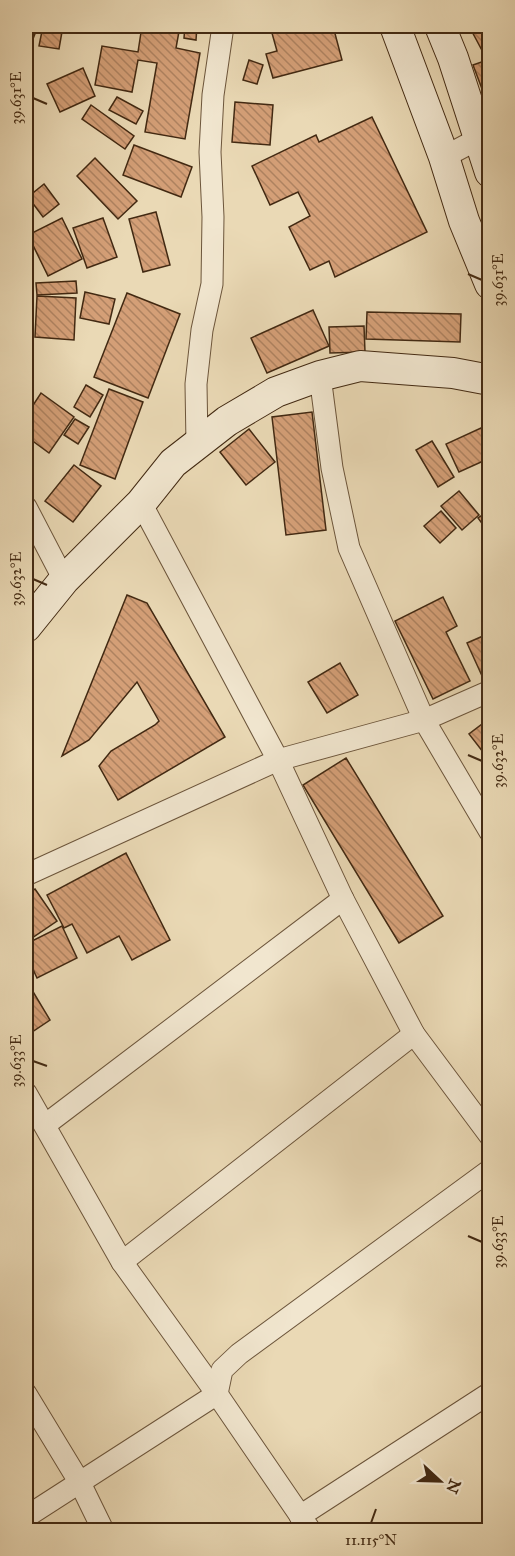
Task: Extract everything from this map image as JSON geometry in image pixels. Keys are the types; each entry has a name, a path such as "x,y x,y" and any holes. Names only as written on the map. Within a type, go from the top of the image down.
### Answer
{"street":[{"path":"197,444 196,384 202,330 212,284 213,218 210,152 213,95 223,26"},
{"path":"395,26 444,157 464,221 489,284"},
{"path":"440,26 484,137 489,172"},
{"path":"444,157 484,137"},
{"path":"26,627 64,580 141,503 173,463 227,421 276,393 320,376 360,366 453,373 489,380"},
{"path":"320,376 332,468 349,548 424,720 489,832"},
{"path":"141,503 278,760 343,899 414,1034 489,1136"},
{"path":"26,507 64,580"},
{"path":"26,875 278,760 424,720 489,691"},
{"path":"45,1125 343,899"},
{"path":"122,1262 414,1034"},
{"path":"26,1093 122,1262 217,1394 305,1523 489,1393"},
{"path":"26,1517 217,1394 222,1370 239,1354 489,1170"},
{"path":"26,1395 80,1483 103,1530"}],"building":[{"path":"26,26 38,26 26,57"},
{"path":"43,26 63,26 59,49 39,46"},
{"path":"142,26 180,26 176,48 200,53 185,139 145,132 157,63 138,60 132,92 95,85 102,46 138,52"},
{"path":"185,26 197,26 196,40 184,38"},
{"path":"270,26 333,26 342,60 273,78 266,54 277,51"},
{"path":"469,26 490,26 490,53 485,56"},
{"path":"490,59 490,110 473,65"},
{"path":"249,60 263,65 257,84 243,80"},
{"path":"83,68 95,96 60,112 47,84"},
{"path":"117,97 143,111 136,124 109,110"},
{"path":"235,102 273,105 270,145 232,142"},
{"path":"91,105 134,136 125,149 82,119"},
{"path":"372,117 427,232 335,277 329,261 310,270 289,227 310,216 298,192 270,205 252,166 316,135 319,142"},
{"path":"134,145 192,167 181,197 123,175"},
{"path":"95,158 137,201 118,219 77,176"},
{"path":"44,184 59,204 43,217 28,197"},
{"path":"156,212 170,265 143,272 129,219"},
{"path":"62,218 82,259 48,276 28,235"},
{"path":"103,218 117,257 87,268 73,228"},
{"path":"76,281 77,293 37,295 36,283"},
{"path":"85,292 115,299 109,324 80,318"},
{"path":"127,293 180,314 148,398 94,377"},
{"path":"37,296 76,298 74,340 35,337"},
{"path":"26,305 31,305 28,343 26,343"},
{"path":"313,310 329,346 267,373 251,338"},
{"path":"367,312 461,314 460,342 366,339"},
{"path":"364,326 365,352 330,353 329,327"},
{"path":"86,385 103,395 90,417 74,407"},
{"path":"109,389 143,402 115,479 80,465"},
{"path":"41,393 74,417 49,453 26,436 26,416"},
{"path":"312,412 326,530 286,535 272,417"},
{"path":"75,419 89,427 78,444 64,435"},
{"path":"481,428 490,446 490,458 459,472 446,444"},
{"path":"249,429 275,462 246,485 220,452"},
{"path":"432,441 454,477 438,487 416,450"},
{"path":"74,465 101,486 73,522 45,501"},
{"path":"459,491 479,515 462,530 441,506"},
{"path":"490,510 490,533 489,533 478,518"},
{"path":"441,511 456,528 440,543 424,526"},
{"path":"127,595 147,603 225,737 118,800 99,766 111,751 159,721 137,682 89,740 62,756"},
{"path":"443,597 457,626 446,632 470,681 433,699 395,621"},
{"path":"490,633 490,675 483,678 467,643"},
{"path":"340,663 358,695 327,713 308,682"},
{"path":"490,718 490,761 469,734"},
{"path":"346,758 443,916 399,943 303,785"},
{"path":"126,853 170,940 132,960 119,936 87,953 72,924 64,928 47,895"},
{"path":"35,889 57,921 26,942 26,895"},
{"path":"62,926 77,958 37,978 26,954 26,944"},
{"path":"29,985 50,1020 26,1036 26,987"}]}
